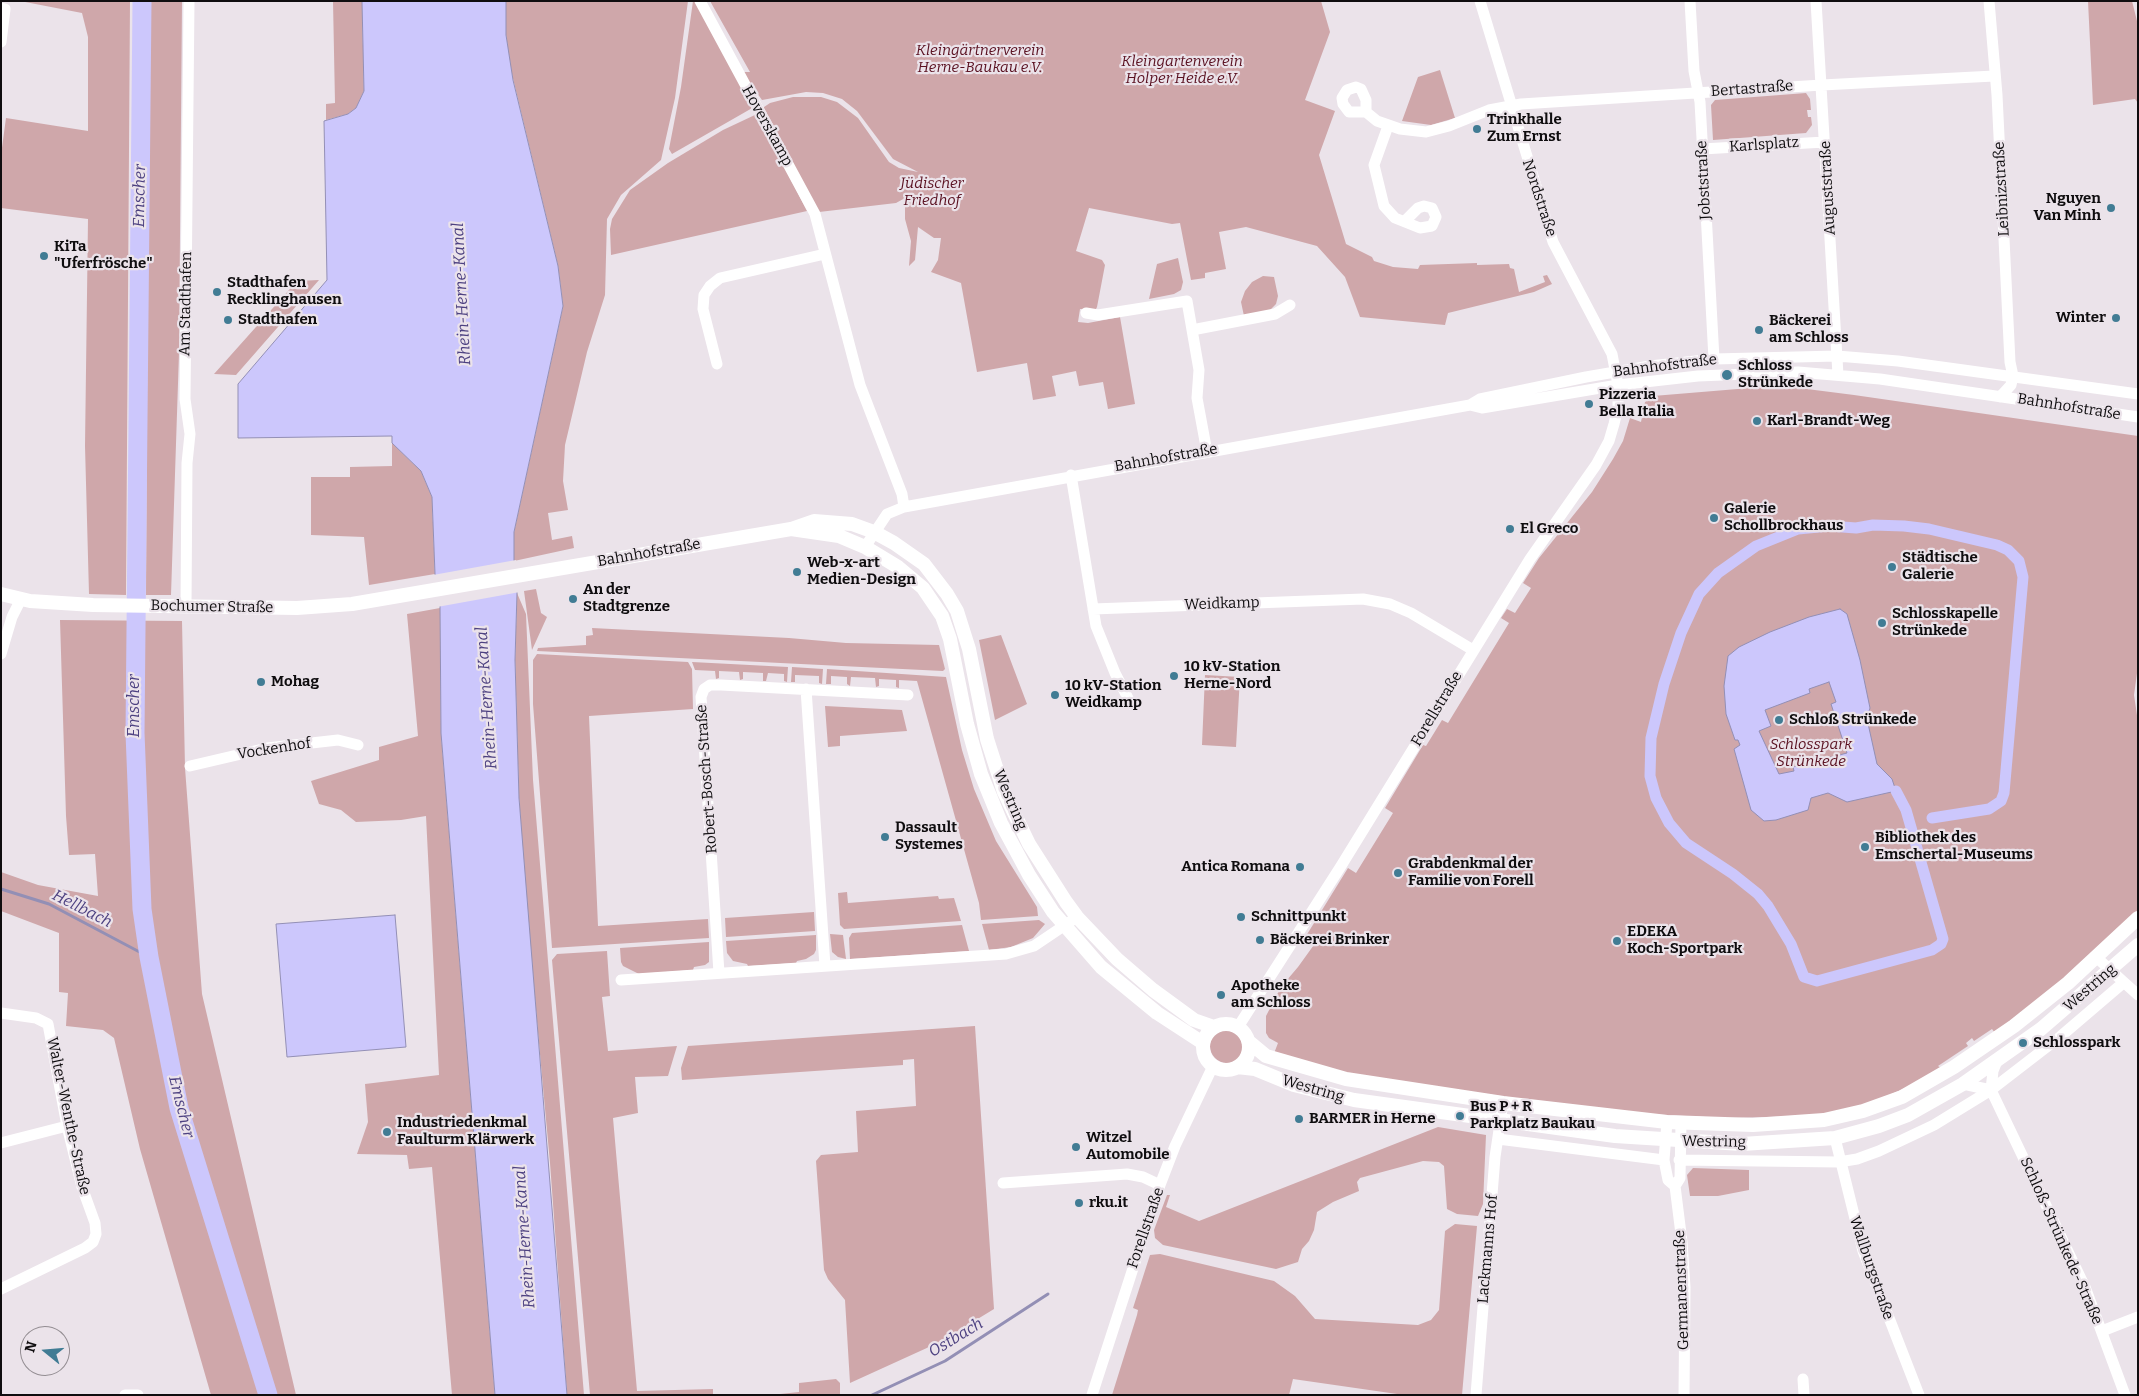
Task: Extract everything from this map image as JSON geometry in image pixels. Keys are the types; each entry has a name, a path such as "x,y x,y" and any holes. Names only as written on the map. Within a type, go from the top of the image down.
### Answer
{"main road":[{"name":"Bahnhofstraße","path":"423,592 791,529 803,523 827,521 852,524 874,532"},
{"path":"791,529 839,536 865,547"},
{"name":"Westring","path":"874,532 894,543 924,564 947,594 956,612 969,649 987,739 1004,792 1029,844 1077,917 1117,959 1153,990 1194,1020 1214,1027"},
{"name":"Westring","path":"865,547 898,566 923,588 942,616 950,639 972,745 991,799 1020,861 1065,927 1120,984 1157,1014 1203,1043"},
{"name":"Bochumer Straße","path":"1,594 43,602 113,606 298,608 352,604 423,592"},
{"name":"Westring","path":"1248,1041 1266,1056 1346,1079 1503,1103 1674,1122 1753,1125 1800,1122 1845,1116 1888,1103 1925,1085 2014,1026 2096,957 2138,918"},
{"name":"Westring","path":"1237,1067 1256,1069 1294,1084 1354,1100 1500,1121 1665,1141 1742,1144 1834,1138 1878,1126 1908,1115 1963,1084 1998,1061 2068,1008 2138,945"},
{"path":"1226,1024 1238,1027 1248,1041 1247,1056 1237,1067 1224,1070 1212,1066 1205,1056 1203,1043 1206,1037 1214,1027 1226,1024"}],"street":[{"name":"Am Stadthafen","path":"186,606 187,463 190,434 185,399 189,1"},
{"name":"Hoverskamp","path":"700,1 809,203 825,254 860,385 902,494 904,507"},
{"name":"Nordstraße","path":"1480,1 1510,106 1553,242 1605,340 1616,371 1618,385"},
{"name":"Jobststraße","path":"1690,1 1694,71 1698,93 1702,149 1714,359"},
{"name":"Auguststraße","path":"1816,1 1838,375"},
{"name":"Leibnizstraße","path":"1989,1 2003,189 2010,362 2014,376"},
{"path":"1,42 3,8"},
{"name":"Bertastraße","path":"1366,112 1388,126 1412,132 1426,132 1439,130 1489,110 1510,106 1822,85 1994,76"},
{"path":"1388,126 1374,165 1384,206 1395,218 1406,221"},
{"name":"Karlsplatz","path":"1702,149 1825,142"},
{"path":"717,364 703,302 710,286 720,278 825,254"},
{"path":"1086,314 1098,315 1187,301 1198,370 1197,398 1207,452"},
{"path":"1192,330 1275,314 1290,305"},
{"name":"Bahnhofstraße","path":"865,547 887,514 904,507 1071,475 1470,405 1480,399 1616,371 1714,359 1837,356 2014,376 2138,394"},
{"name":"Bahnhofstraße","path":"1470,405 1482,408 1618,385 1738,373 1798,372 1838,375 2138,417"},
{"name":"Bahnhofstraße","path":"2000,397 2011,385 2014,376"},
{"name":"Forellstraße","path":"1238,1027 1341,866 1530,559 1596,465 1609,441 1614,424 1618,406 1618,385"},
{"path":"1071,475 1096,626 1131,704"},
{"path":"1,654 12,617 21,599"},
{"name":"Weidkamp","path":"1093,609 1363,599 1390,604 1411,613 1473,650"},
{"name":"Robert-Bosch-Straße","path":"719,973 701,697 704,689 710,685 721,685 908,695"},
{"path":"806,689 825,966"},
{"name":"Vockenhof","path":"190,766 267,748 338,740 358,745"},
{"path":"621,980 1006,954 1034,946 1065,927 1077,917"},
{"path":"2096,957 2138,995"},
{"name":"Westring","path":"1679,1160 1839,1162 1857,1159 1903,1141 1934,1125 1992,1090 2061,1036 2123,983"},
{"name":"Walter-Wenthe-Straße","path":"1,1013 36,1018 48,1024 67,1126 82,1187 95,1223 96,1234 93,1242 1,1289"},
{"path":"1963,1084 1992,1090 1993,1071 1998,1061"},
{"name":"Forellstraße","path":"1092,1395 1160,1186 1175,1146 1212,1066"},
{"name":"Schloß-Strünkede-Straße","path":"1992,1090 2085,1287 2125,1395"},
{"name":"Lackmanns Hof","path":"1476,1395 1498,1138 1503,1103"},
{"name":"Germanenstraße","path":"1674,1122 1665,1141 1664,1160 1668,1180 1676,1186"},
{"name":"Germanenstraße","path":"1674,1122 1680,1142 1680,1178 1676,1186 1685,1287 1684,1395"},
{"path":"1,1143 67,1126"},
{"name":"Westring","path":"1498,1138 1664,1160"},
{"name":"Wallburgstraße","path":"1834,1138 1863,1251 1918,1395"},
{"path":"1003,1183 1128,1174 1143,1177 1160,1186"},
{"path":"2102,1331 2138,1317"},
{"path":"1803,1379 1804,1395"},
{"path":"125,1395 138,1395"}],"green space":[{"path":"20,1 130,1 126,595 89,594 85,446 88,219 1,208 1,155 6,118 88,131 88,37 82,13"},
{"path":"149,1 182,1 179,353 171,595 146,595"},
{"path":"333,1 362,1 364,91 356,108 348,114 326,120 326,104 335,103"},
{"path":"506,1 688,1 675,98 661,160 621,195 607,219 605,295 587,352 565,445 563,481 568,510 548,513 552,540 572,536 574,548 514,561 514,532 563,306 558,266 510,66 506,35"},
{"path":"693,1 697,1 754,107 672,154 669,149 681,87"},
{"path":"710,1 1321,1 1330,32 1305,100 1335,111 1319,155 1346,244 1372,257 1374,261 1393,267 1418,269 1420,265 1509,264 1510,268 1514,269 1519,292 1545,282 1543,276 1547,275 1552,284 1534,292 1448,313 1445,325 1360,317 1345,277 1317,246 1246,227 1219,232 1226,269 1205,273 1205,278 1191,280 1180,223 1172,224 1089,208 1076,251 1102,260 1105,265 1097,307 1096,309 1080,309 1078,322 1088,323 1120,317 1135,404 1108,409 1103,382 1079,386 1076,371 1052,376 1056,396 1033,400 1027,363 977,372 961,283 931,272 938,260 941,238 934,238 918,227 915,260 909,266 911,241 905,219 905,198 896,203 819,212 761,109 770,103 793,97 821,97 837,102 858,118 889,162 899,168 918,172 893,159 857,111 842,99 823,93 806,92 762,100 742,72 750,72"},
{"path":"2088,1 2132,1 2138,25 2138,103 2135,99 2093,105"},
{"path":"1440,70 1455,118 1431,125 1402,121 1418,77"},
{"path":"1806,93 1810,99 1811,110 1807,110 1808,117 1811,117 1812,125 1806,133 1713,140 1711,105 1715,100"},
{"path":"757,114 807,211 611,255 610,229 612,219 630,190 668,163 723,130"},
{"path":"1178,258 1183,282 1181,290 1174,294 1149,299 1157,264"},
{"path":"1263,276 1274,277 1278,296 1276,304 1270,310 1244,316 1241,302 1245,291 1252,282"},
{"path":"319,280 236,375 214,374 297,281"},
{"name":"Schlosspark Strünkede","path":"1762,387 1799,388 1854,395 2138,436 2138,666 2134,695 2138,722 2138,910 2065,978 1995,1033 1992,1029 1974,1041 1972,1038 1966,1043 1968,1046 1938,1066 1941,1068 1914,1084 1876,1101 1837,1112 1805,1116 1725,1118 1627,1113 1367,1078 1273,1056 1278,1043 1269,1038 1266,1033 1266,1016 1281,987 1316,942 1306,936 1348,868 1356,873 1393,813 1385,808 1423,745 1426,746 1442,720 1448,723 1509,623 1501,618 1507,609 1515,613 1531,588 1523,583 1539,558 1592,492 1623,441 1630,418 1641,422 1645,402 1653,396"},
{"path":"392,443 421,471 432,497 435,574 369,585 364,537 311,535 311,477 350,477 350,467 392,466"},
{"path":"536,589 541,613 547,617 532,650 524,591"},
{"path":"517,593 526,614 533,780 584,1395 567,1395 550,1163 525,891 519,798 515,660"},
{"path":"440,608 441,733 495,1395 452,1395 432,1167 409,1169 407,1155 357,1154 368,1122 365,1084 439,1075 426,816 401,820 356,822 341,810 319,804 311,781 379,760 379,747 418,736 407,614"},
{"path":"60,620 182,621 185,768 202,994 296,1395 211,1395 140,1149 114,1038 103,1030 66,1026 68,993 59,992 59,933 1,911 1,872 38,885 98,896 95,854 69,855 66,816"},
{"path":"592,628 789,638 846,643 939,645 945,669 943,671 537,651 538,648 586,645 586,636 593,635"},
{"path":"1001,635 1027,704 995,720 979,640"},
{"path":"537,654 688,662 692,669 693,709 589,716 598,926 708,919 709,938 552,948 533,704 533,660"},
{"path":"692,662 788,667 787,682 784,681 784,674 768,673 766,681 763,681 763,673 743,672 743,679 740,680 739,672 719,671 719,678 716,679 715,671 695,670"},
{"path":"792,667 823,669 822,684 819,683 819,676 795,675 795,682 791,682"},
{"path":"827,669 946,677 962,750 974,789 996,841 1037,907 1038,916 981,920 979,903 917,681 899,680 899,688 896,687 896,680 879,679 879,686 876,687 875,678 851,677 850,686 847,684 847,677 831,676 831,684 826,684"},
{"path":"1205,675 1240,677 1236,747 1202,745"},
{"path":"825,706 902,710 907,731 840,736 840,746 828,747"},
{"path":"847,892 848,903 938,896 939,899 954,898 961,921 844,929 840,925 838,893"},
{"path":"814,912 815,931 726,937 725,918"},
{"path":"1039,920 1045,924 1033,938 1011,947 989,950 982,924"},
{"path":"962,925 969,951 850,959 849,938 852,933"},
{"path":"830,934 843,935 846,959 838,957 832,952"},
{"path":"816,935 816,950 814,954 796,963 748,966 747,964 733,961 727,953 726,941"},
{"path":"709,942 709,962 705,965 694,967 693,970 639,974 623,966 621,962 620,948"},
{"path":"607,951 610,996 602,997 608,1051 677,1046 668,1076 635,1077 638,1113 613,1118 637,1391 713,1389 713,1395 590,1395 552,960 557,954"},
{"path":"975,1026 994,1309 940,1342 850,1383 845,1300 828,1279 824,1270 816,1161 821,1155 858,1152 856,1111 916,1106 914,1059 903,1060 903,1065 682,1080 681,1068 688,1046"},
{"path":"1227,1029 1239,1034 1244,1046 1239,1058 1227,1063 1215,1058 1210,1046 1215,1034"},
{"path":"1438,1127 1486,1135 1483,1204 1478,1216 1457,1214 1447,1209 1444,1166 1439,1162 1423,1161 1360,1178 1357,1182 1359,1191 1333,1202 1317,1212 1314,1230 1309,1241 1302,1249 1298,1262 1276,1269 1163,1245 1155,1238 1154,1230 1167,1195 1170,1195 1166,1207 1199,1221"},
{"path":"1693,1168 1749,1170 1749,1190 1718,1196 1690,1196 1687,1175"},
{"path":"1455,1224 1477,1226 1462,1395 1404,1395 1293,1379 1289,1395 1112,1395 1137,1315 1138,1310 1133,1308 1150,1255 1160,1254 1274,1281 1295,1296 1315,1319 1418,1325 1431,1320 1439,1310 1445,1231"},
{"path":"836,1379 840,1383 840,1395 771,1395 799,1392 799,1383"}],"water":[{"name":"Rhein-Herne-Kanal","path":"362,1 506,1 506,35 513,80 558,266 563,306 514,532 514,561 517,593 515,660 519,798 567,1395 495,1395 441,733 440,604 435,574 432,497 421,471 392,443 392,436 238,438 238,384 327,280 324,121 348,114 356,108 364,91"},
{"path":"1840,609 1847,614 1860,660 1870,708 1867,719 1877,764 1892,779 1896,791 1847,802 1828,793 1811,798 1808,810 1776,820 1764,821 1751,810 1734,749 1740,745 1738,740 1735,740 1726,714 1724,686 1728,656 1739,647 1770,632 1809,617","holes":["1829,682 1836,702 1831,704 1847,753 1793,767 1794,771 1779,774 1759,731 1771,726 1765,710 1810,693 1809,689"]},
{"path":"395,915 406,1047 287,1057 276,924"}],"pier":[{"path":"516,560 520,592 437,607 433,575"}],"waterway":[{"name":"Emscher","path":"142,1 135,733 142,909 149,957 179,1108 268,1395"},
{"path":"1896,791 1906,810 1943,939 1941,944 1932,950 1817,981 1804,977 1791,944 1768,906 1758,894 1733,874 1686,843 1669,823 1656,798 1650,776 1651,738 1664,684 1681,633 1699,594 1718,573 1756,546 1798,529 1829,526 1856,528 1873,525 1904,526 1929,529 1997,545 2008,550 2019,561 2023,577 2004,793 2001,801 1989,809 1932,818"},
{"name":"Hellbach","path":"1,889 49,904 149,957"},
{"name":"Ostbach","path":"872,1395 945,1361 1048,1294"}],"place":[{"name":"Trinkhalle Zum Ernst","path":"1477,129"},
{"name":"Nguyen Van Minh","path":"2111,208"},
{"name":"KiTa \"Uferfrösche\"","path":"44,256"},
{"name":"Stadthafen Recklinghausen","path":"217,292"},
{"name":"Winter","path":"2116,318"},
{"name":"Stadthafen","path":"228,320"},
{"name":"Bäckerei am Schloss","path":"1759,330"},
{"name":"Schloss Strünkede","path":"1727,375"},
{"name":"Pizzeria Bella Italia","path":"1589,404"},
{"name":"Karl-Brandt-Weg","path":"1757,421"},
{"name":"Galerie Schollbrockhaus","path":"1714,518"},
{"name":"El Greco","path":"1510,529"},
{"name":"Städtische Galerie","path":"1892,567"},
{"name":"Web-x-art Medien-Design","path":"797,572"},
{"name":"An der Stadtgrenze","path":"573,599"},
{"name":"Schlosskapelle Strünkede","path":"1882,623"},
{"name":"10 kV-Station Herne-Nord","path":"1174,676"},
{"name":"Mohag","path":"261,682"},
{"name":"10 kV-Station Weidkamp","path":"1055,695"},
{"name":"Schloß Strünkede","path":"1779,720"},
{"name":"Dassault Systemes","path":"885,837"},
{"name":"Bibliothek des Emschertal-Museums","path":"1865,847"},
{"name":"Antica Romana","path":"1300,867"},
{"name":"Grabdenkmal der Familie von Forell","path":"1398,873"},
{"name":"Schnittpunkt","path":"1241,917"},
{"name":"Bäckerei Brinker","path":"1260,940"},
{"name":"EDEKA Koch-Sportpark","path":"1617,941"},
{"name":"Apotheke am Schloss","path":"1221,995"},
{"name":"Schlosspark","path":"2023,1043"},
{"name":"Bus P + R Parkplatz Baukau","path":"1460,1116"},
{"name":"BARMER in Herne","path":"1299,1119"},
{"name":"Industriedenkmal Faulturm Klärwerk","path":"387,1132"},
{"name":"Witzel Automobile","path":"1076,1147"},
{"name":"rku.it","path":"1079,1203"}],"park label":[{"name":"Kleingärtnerverein Herne-Baukau e.V.","path":"980,60"},
{"name":"Kleingartenverein Holper Heide e.V.","path":"1182,70"},
{"name":"Jüdischer Friedhof","path":"932,192"}]}
